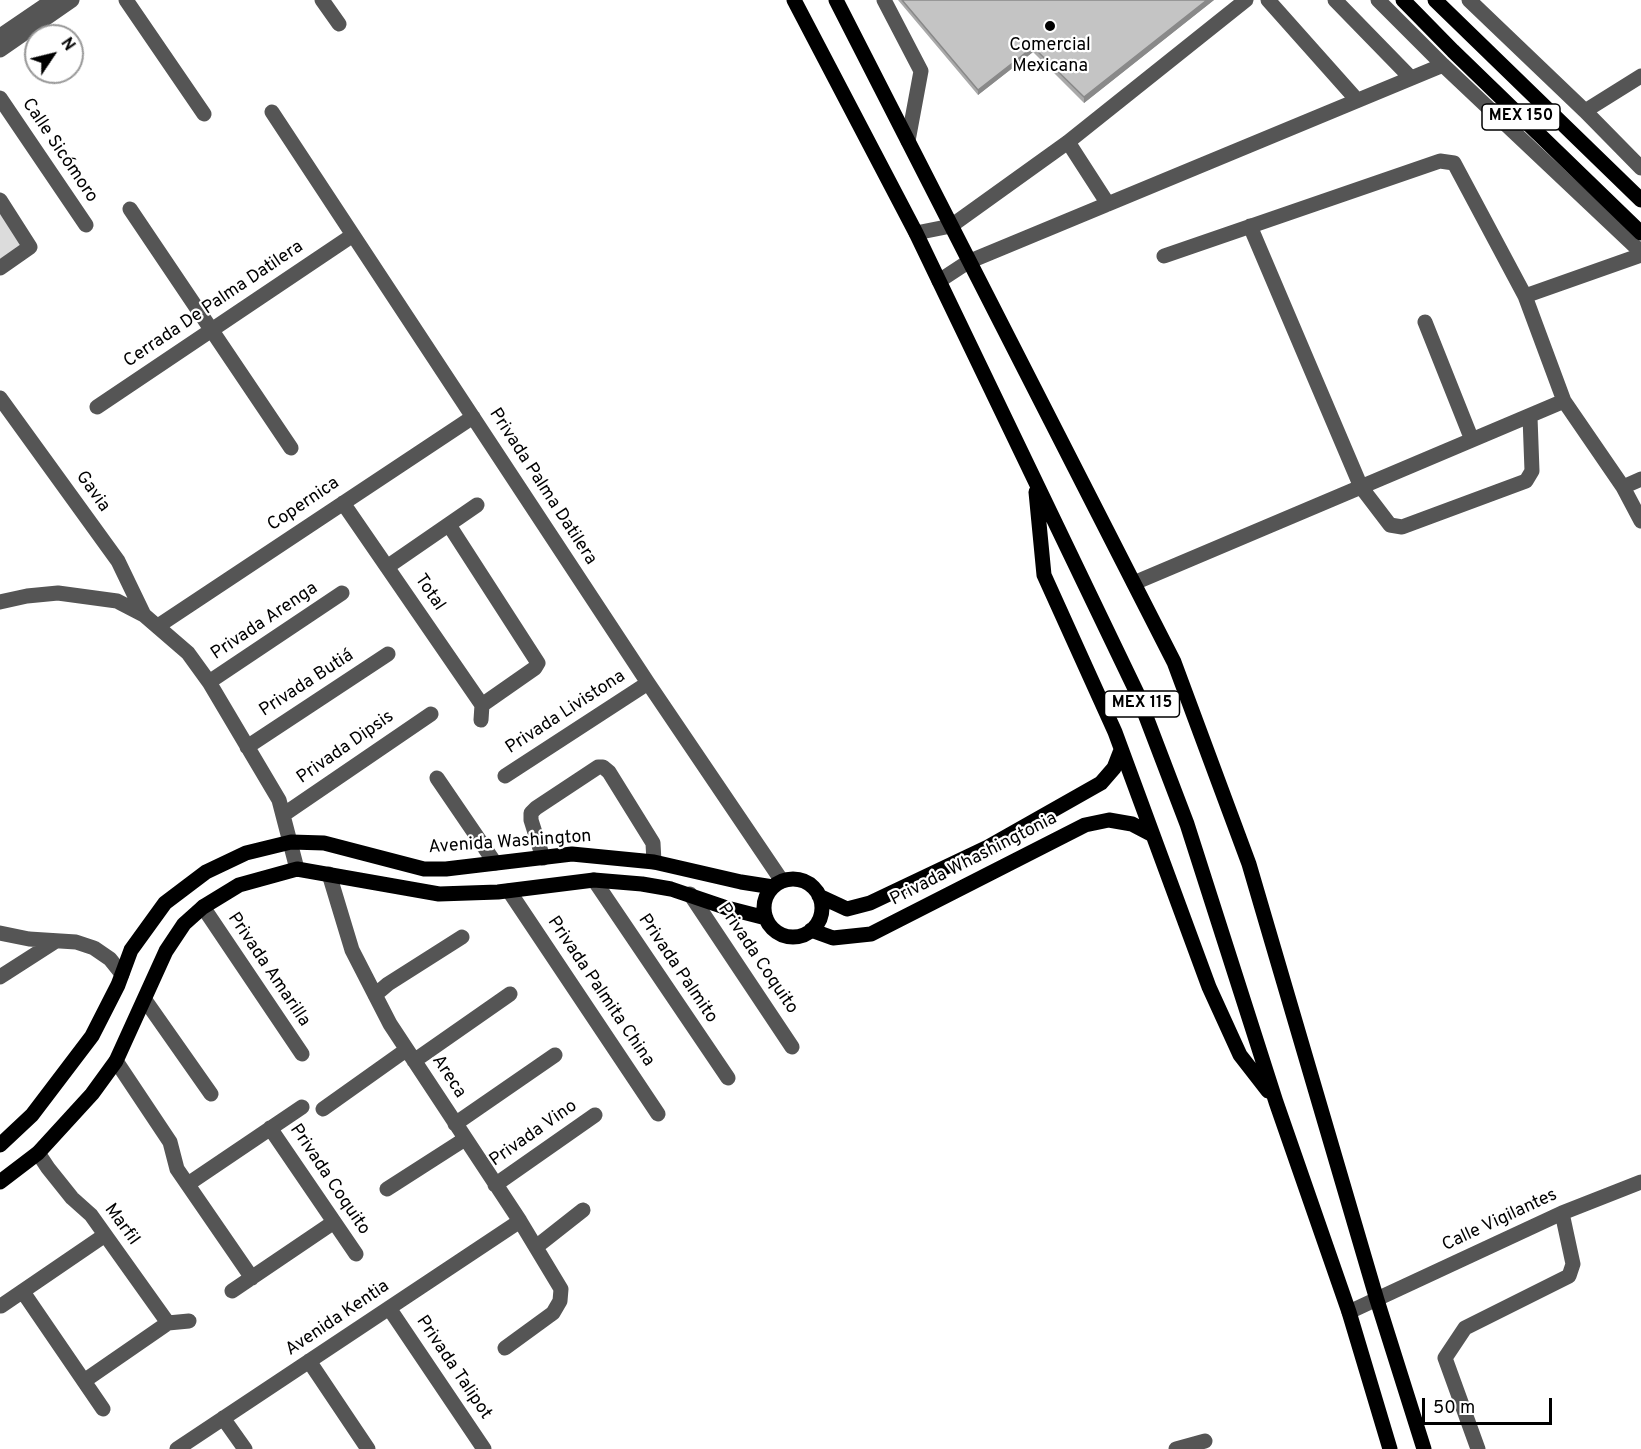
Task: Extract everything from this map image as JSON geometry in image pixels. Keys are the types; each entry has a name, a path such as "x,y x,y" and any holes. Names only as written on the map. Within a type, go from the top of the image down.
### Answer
{"main road":[{"name":"MEX 115","path":"794,0 916,233 1137,693 1187,825 1276,1101 1350,1312 1390,1449"},
{"name":"MEX 115","path":"836,0 1174,662 1249,864 1377,1300 1424,1449"},
{"name":"MEX 150","path":"1403,0 1641,233"},
{"name":"MEX 150","path":"1435,0 1641,200"},
{"path":"1035,480 1044,575 1121,750 1209,987 1240,1055 1276,1101"},
{"name":"Privada Whashingtonia","path":"819,896 847,909 870,903 977,852 1101,783 1114,768 1121,750"},
{"name":"Privada Whashingtonia","path":"812,930 832,938 871,934 1085,825 1109,820 1132,824 1153,835"},
{"name":"Avenida Washington","path":"0,1145 32,1115 92,1036 131,950 165,903 206,872 246,854 291,842 324,843 424,869 446,869 572,855 654,862 741,882 778,884"},
{"path":"0,1182 38,1153 92,1094 116,1061 166,951 184,924 202,907 239,885 297,869 439,894 509,891 594,880 642,884 690,894 727,908 766,918"},
{"path":"793,879 804,881 813,887 819,896 822,905 821,915 812,930 795,937 786,936 777,932 766,918 765,902 778,884 793,879"}],"street":[{"path":"0,36 53,0"},
{"path":"0,50 72,0"},
{"path":"126,0 204,114"},
{"path":"322,0 339,24"},
{"path":"884,0 921,71 908,141"},
{"path":"916,233 951,226 1068,142 1246,0"},
{"path":"1268,0 1357,100"},
{"path":"1335,0 1412,78"},
{"path":"1378,0 1641,254 1525,296"},
{"path":"1469,0 1641,168"},
{"path":"939,281 969,262 1443,64"},
{"path":"1585,111 1641,76"},
{"name":"Calle Sicómoro","path":"0,98 86,225"},
{"name":"Privada Palma Datilera","path":"272,112 778,884"},
{"path":"1068,142 1108,204"},
{"path":"1164,256 1440,161 1454,163 1525,296 1564,401 1623,487 1641,521"},
{"path":"0,200 30,247 0,268"},
{"path":"130,209 291,448"},
{"path":"1250,226 1361,487 1390,525 1402,527 1526,481 1532,471 1530,417"},
{"name":"Cerrada De Palma Datilera","path":"97,407 353,235"},
{"path":"1425,322 1472,440"},
{"name":"Gavia","path":"0,398 118,561 144,615"},
{"path":"1134,584 1564,401"},
{"name":"Copernica","path":"158,626 473,417"},
{"path":"1623,487 1641,479"},
{"name":"Total","path":"343,503 482,713 538,663 449,525"},
{"path":"387,567 477,505"},
{"path":"0,602 58,593 87,595 117,601 144,615 158,626 188,653 209,682 279,800 297,869"},
{"name":"Privada Arenga","path":"209,682 342,593"},
{"name":"Privada Butiá","path":"247,747 388,654"},
{"name":"Privada Livistona","path":"505,776 648,683"},
{"name":"Privada Dipsis","path":"283,815 430,714"},
{"path":"543,858 531,820 531,813 598,767 603,766 653,843 654,862"},
{"path":"437,778 495,863"},
{"name":"Areca","path":"329,874 352,950 375,995 410,1056 520,1221 561,1289 560,1300 553,1313 505,1348"},
{"name":"Privada Palmito","path":"594,880 728,1078"},
{"name":"Privada Palmita China","path":"509,891 658,1114"},
{"name":"Privada Coquito","path":"690,894 792,1047"},
{"name":"Privada Amarilla","path":"202,907 302,1054"},
{"path":"0,933 29,939 76,942 94,948 110,959 122,974"},
{"path":"375,995 388,984 462,938"},
{"path":"0,977 56,941"},
{"path":"323,1109 510,994"},
{"path":"145,1000 211,1094"},
{"path":"455,1124 555,1054"},
{"path":"116,1061 170,1142 177,1169 252,1278"},
{"path":"188,1184 302,1107"},
{"name":"Privada Vino","path":"495,1185 595,1115"},
{"name":"Privada Coquito","path":"270,1128 356,1254"},
{"path":"387,1189 465,1139"},
{"name":"Marfil","path":"38,1153 72,1198 91,1215 168,1323"},
{"name":"Calle Vigilantes","path":"1350,1312 1562,1213 1641,1182"},
{"path":"536,1247 583,1210"},
{"path":"1478,1449 1445,1358 1465,1328 1569,1276 1573,1264 1562,1213"},
{"name":"Avenida Kentia","path":"177,1449 520,1221"},
{"path":"232,1291 334,1222"},
{"path":"1,1306 105,1235"},
{"path":"24,1292 103,1409"},
{"name":"Privada Talipot","path":"389,1308 484,1449"},
{"path":"84,1381 168,1323 189,1321"},
{"path":"309,1361 368,1449"},
{"path":"223,1418 244,1449"},
{"path":"1176,1449 1204,1441"}],"shaded area":[{"path":"0,192 37,248 0,275"}],"building":[{"name":"Comercial Mexicana","path":"902,0 1207,0 1084,97 1033,47 978,90"}],"place":[{"name":"Comercial Mexicana","path":"1050,26"}]}
